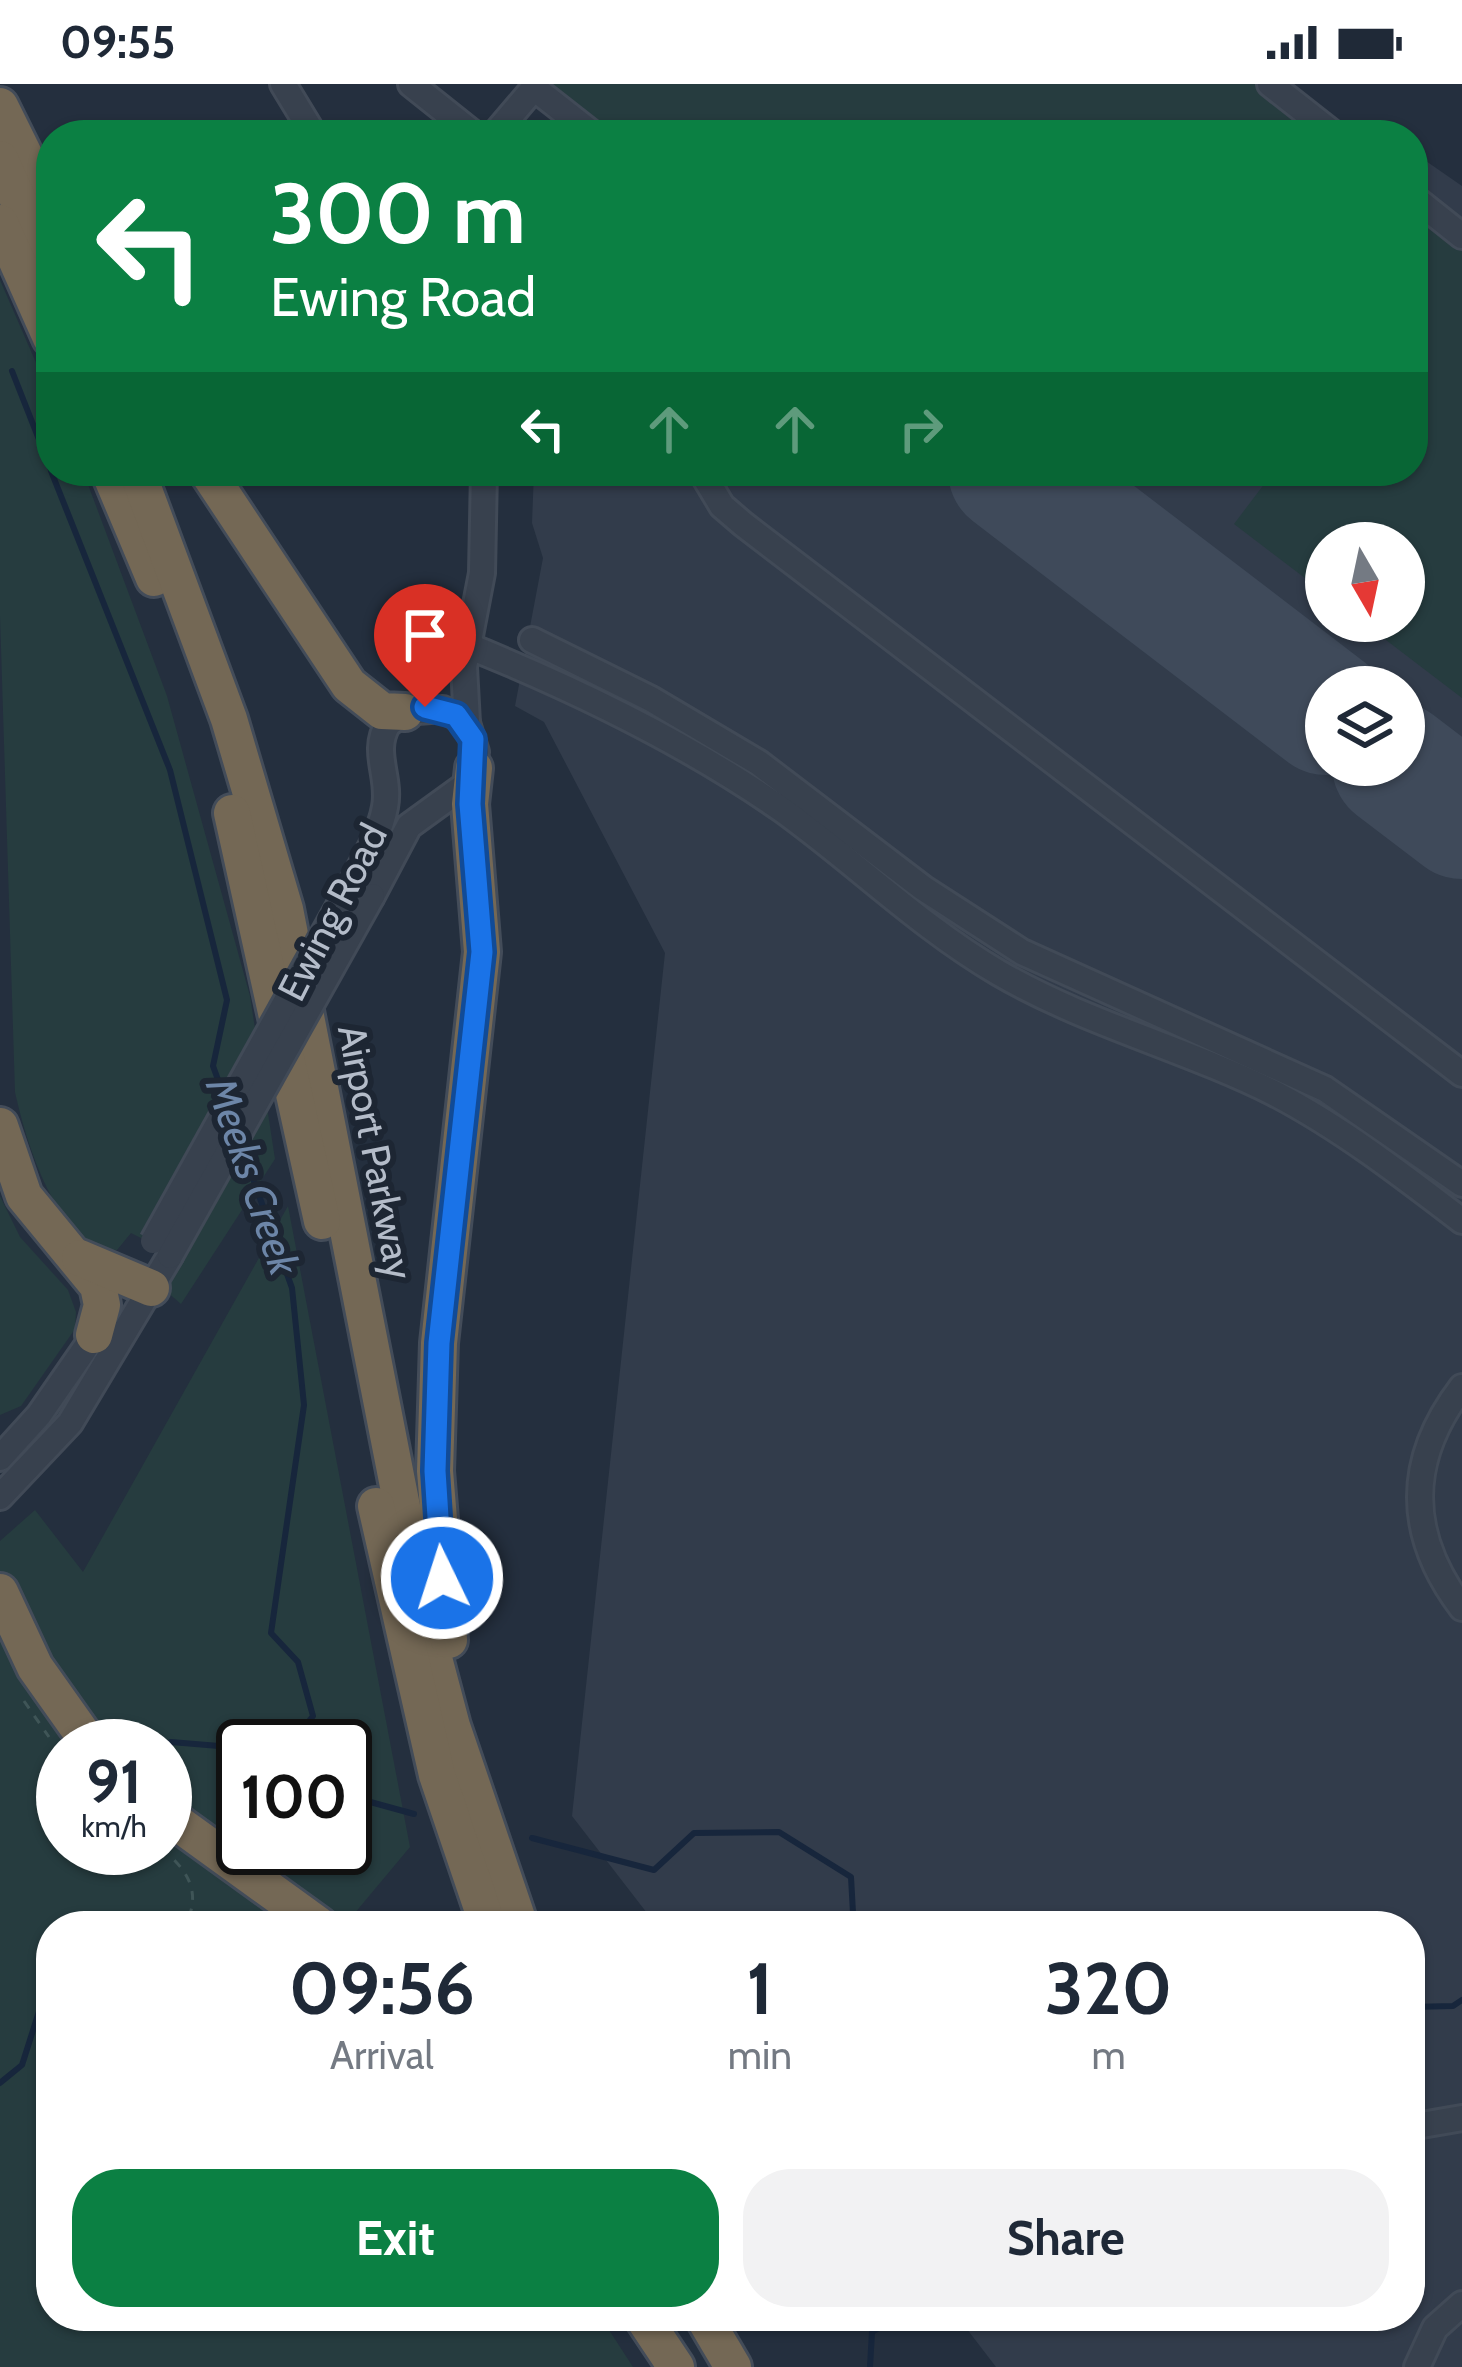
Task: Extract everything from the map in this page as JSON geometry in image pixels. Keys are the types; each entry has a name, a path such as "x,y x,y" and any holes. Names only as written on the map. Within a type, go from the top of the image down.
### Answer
{"highway":[{"path":"0,106 36,178"},
{"path":"0,159 36,240"},
{"path":"0,223 36,304"},
{"name":"Airport Parkway","path":"115,486 162,597 237,830 306,1136 390,1581 437,1774 483,1911"},
{"name":"Airport Parkway","path":"143,486 229,719 285,909 425,1624 515,1911"},
{"path":"217,486 349,685 382,711 415,710"},
{"path":"474,768 470,804 482,952 439,1343 435,1471 448,1638 491,1843"},
{"path":"0,1126 23,1196 51,1233 80,1258 101,1296 94,1335"},
{"path":"80,1258 151,1266"},
{"path":"0,1592 35,1667 72,1719"},
{"path":"192,1834 299,1911"},
{"path":"651,2331 676,2367"},
{"path":"679,2331 701,2367"},
{"path":"712,2331 733,2367"}],"street":[{"path":"284,84 305,120"},
{"path":"411,84 457,120"},
{"path":"1270,84 1316,120"},
{"path":"507,120 534,88 575,120"},
{"path":"1428,208 1462,236"},
{"path":"474,768 476,752 466,724 466,645 482,573 484,486"},
{"path":"710,486 722,506 742,524 1462,1074"},
{"path":"532,640 637,692 759,763 947,905 1022,952 1101,992 1252,1051 1325,1089 1462,1184"},
{"path":"466,645 707,762 782,810 978,960 1092,1021 1292,1103 1462,1221"},
{"name":"Ewing Road","path":"361,891 385,812 380,736 446,685 466,645"},
{"path":"415,710 443,709 466,724"},
{"name":"Ewing Road","path":"0,1496 70,1423 151,1266 361,891 409,826 460,793 474,768"},
{"name":"Ewing Road","path":"0,1458 39,1415 94,1335 151,1266"},
{"path":"1462,1387 1431,1433 1420,1492 1426,1539 1462,1608"},
{"path":"1425,2124 1462,2118"},
{"path":"1417,2367 1435,2328 1462,2304"}],"path":[{"path":"187,1875 192,1911"}],"shaded area":[{"path":"1428,162 1462,186 1462,2367 996,2367 968,2331 1425,2331 1425,1911 645,1911 572,1816 665,953 544,722 515,706 543,558 532,523 533,486 1428,486"}],"green space":[{"path":"539,84 1258,84 1306,120 586,120"},
{"path":"1428,217 1462,245 1462,698 1389,642 1425,642 1425,522 1305,522 1305,578 1234,524 1263,486 1428,486"},
{"path":"0,280 36,363 36,486 89,486 167,696 250,996 275,1159 181,1304 166,1291 179,1257 131,1233 117,1250 96,1245 61,1212 36,1162 15,1092 0,616"},
{"path":"0,1196 20,1237 68,1290 76,1312 75,1329 21,1406 0,1415"},
{"path":"288,1206 410,1847 357,1911 36,1911 36,2331 610,2331 633,2367 0,2367 0,1541 35,1510 83,1572"}],"waterway":[{"name":"Meeks Creek","path":"12,371 36,432"},
{"name":"Meeks Creek","path":"57,486 170,770 227,1000 213,1066 225,1099"},
{"name":"Meeks Creek","path":"241,1145 292,1288 304,1405 271,1633 298,1662 311,1719"},
{"path":"192,1744 216,1746"},
{"name":"Meeks Creek","path":"372,1802 414,1814"},
{"name":"Meeks Creek","path":"532,1838 654,1870 694,1833 779,1832 851,1877 853,1911"},
{"path":"1425,2007 1453,2006 1462,2000"},
{"path":"0,2083 22,2065 36,2021"},
{"name":"Meeks Creek","path":"870,2367 874,2331"}],"runway":[{"path":"1031,486 1305,696"},
{"path":"1423,786 1462,816"}],"route":[{"path":"425,707 456,715 473,739 470,804 482,952 439,1343 435,1471 442,1578"}]}
